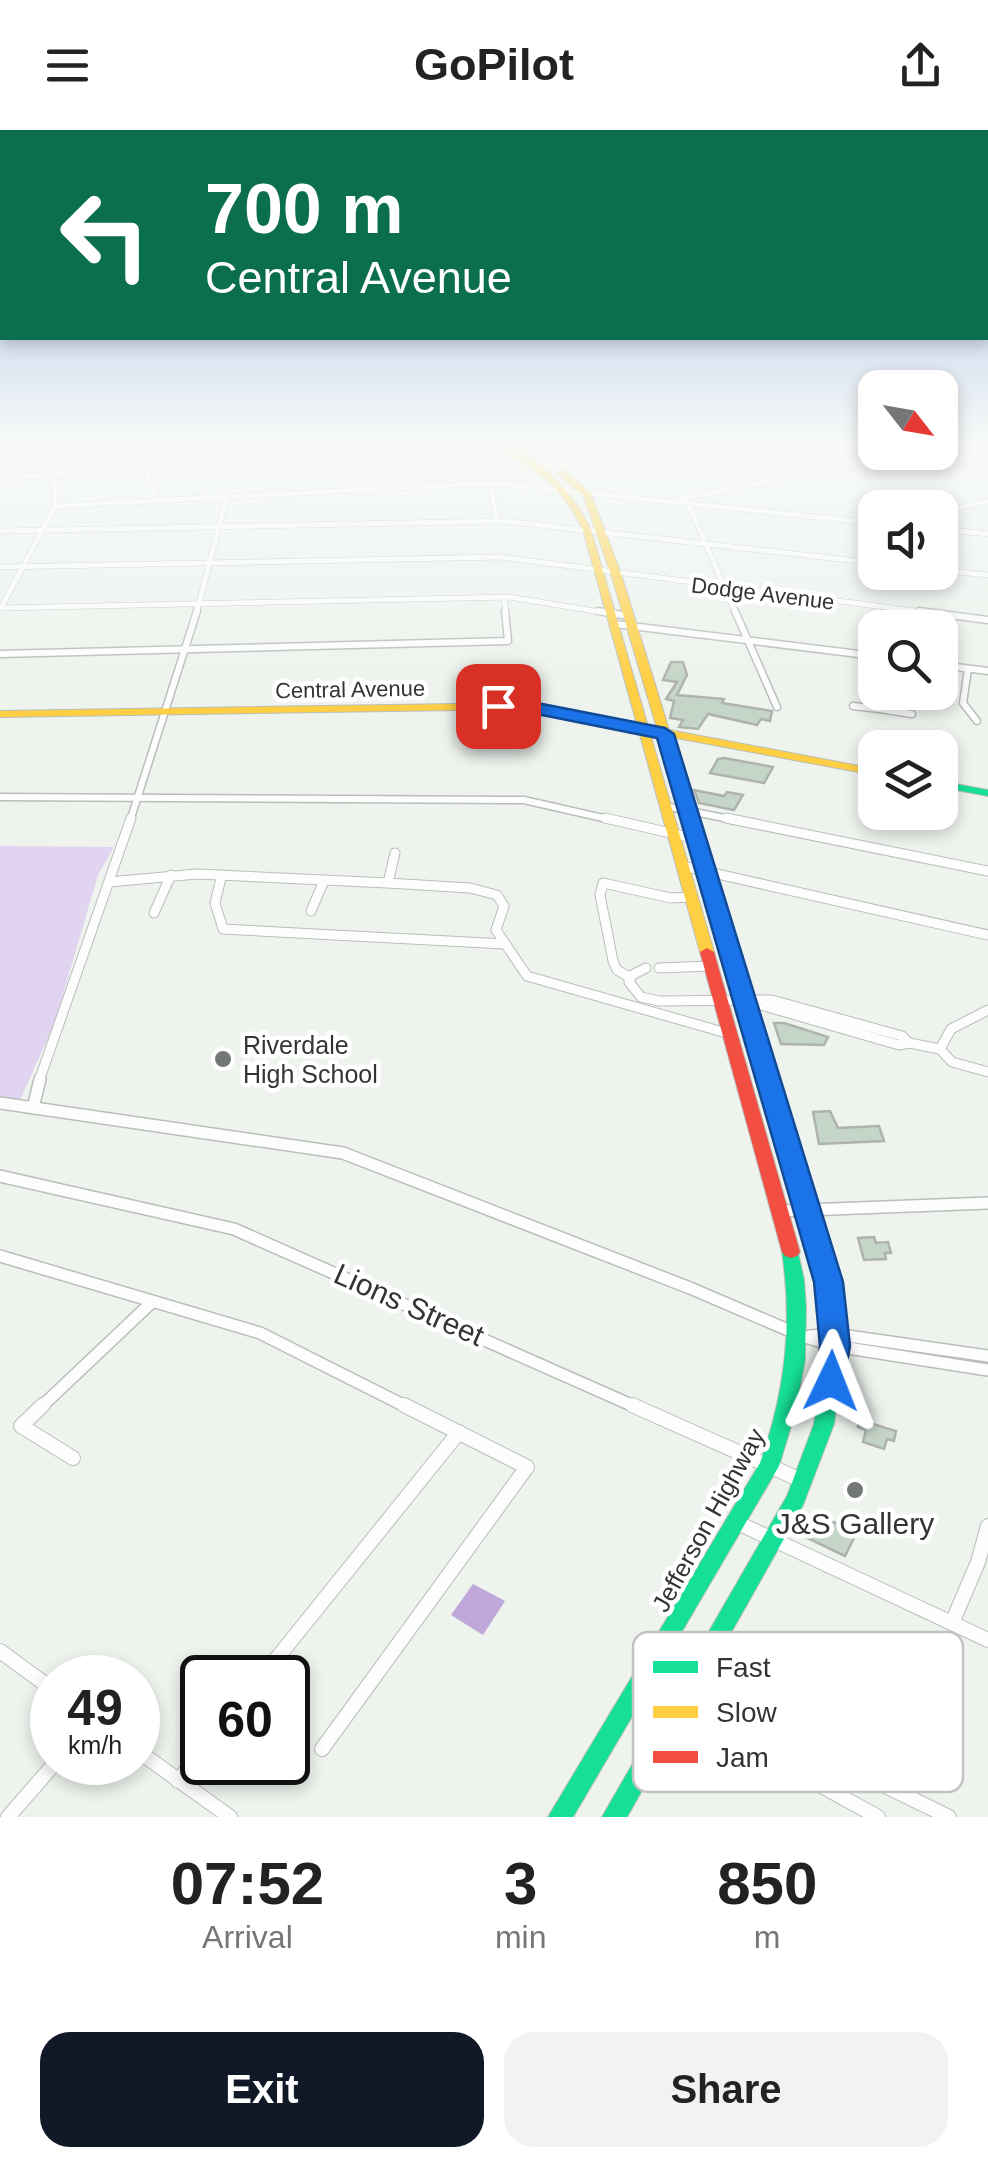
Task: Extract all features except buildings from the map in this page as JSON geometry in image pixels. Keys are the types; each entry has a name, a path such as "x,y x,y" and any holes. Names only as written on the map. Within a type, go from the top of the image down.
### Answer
{"main road":[{"name":"Jefferson Highway","path":"593,526 616,574 706,871 751,1002 828,1282 834,1340 824,1424 772,1541 720,1632"},
{"name":"Jefferson Highway","path":"595,532 600,572 800,1290 802,1336 787,1423 769,1466 670,1632"},
{"name":"Central Avenue","path":"0,714 520,706 858,769"},
{"path":"958,788 988,794"},
{"name":"Jefferson Highway","path":"560,1817 633,1694"},
{"name":"Jefferson Highway","path":"614,1817 633,1784"}],"street":[{"path":"43,526 1,609 504,597 630,622 858,654"},
{"path":"33,1108 42,1069 140,799 165,711 188,650 220,526"},
{"path":"0,531 235,526"},
{"path":"539,526 858,560"},
{"path":"698,526 777,707"},
{"path":"958,532 988,534"},
{"name":"Dodge Avenue","path":"0,567 500,557 988,620"},
{"path":"958,572 988,575"},
{"path":"0,654 508,641 504,597"},
{"path":"958,667 988,671"},
{"path":"968,668 963,702 977,721"},
{"path":"853,706 858,707"},
{"path":"880,710 912,714"},
{"path":"0,797 524,800 696,839"},
{"path":"665,806 988,871"},
{"path":"388,883 394,853"},
{"path":"682,866 988,935"},
{"path":"109,882 171,875 470,888 497,895 504,906 496,930 527,976 731,1034"},
{"path":"154,913 171,875"},
{"path":"221,878 215,904 223,929 505,944"},
{"path":"311,911 323,883"},
{"path":"691,897 671,898 603,883 600,896 617,970 630,978 632,991 640,997 751,1002 899,1045 940,1049 952,1062 988,1072"},
{"path":"659,968 711,966"},
{"path":"630,978 646,968"},
{"path":"940,1049 952,1029 988,1010"},
{"path":"0,1103 343,1153 690,1288 802,1336 988,1356"},
{"name":"Lions Street","path":"0,1176 234,1229 802,1480"},
{"path":"780,1211 988,1203"},
{"path":"0,1256 260,1333 527,1467 322,1749"},
{"path":"74,1458 21,1426 151,1303"},
{"path":"834,1340 988,1370"},
{"path":"280,1655 459,1432"},
{"path":"736,1522 988,1640"},
{"path":"952,1623 978,1562 988,1526"},
{"path":"0,1651 30,1673"},
{"path":"160,1768 230,1817"},
{"path":"8,1817 36,1785"},
{"path":"833,1792 878,1817"},
{"path":"898,1792 948,1817"}],"shaded area":[{"path":"0,846 114,847 98,875 55,1022 20,1100 0,1098"},
{"path":"473,1584 505,1601 483,1635 451,1615"}],"traffic: fast":[{"path":"958,787 988,793"},
{"path":"720,1632 796,1499 824,1424 835,1346 828,1282 790,1148"},
{"path":"670,1632 769,1466 778,1439 792,1387 797,1334 791,1252"},
{"path":"560,1817 633,1694"},
{"path":"614,1817 633,1784"}],"traffic: slow":[{"path":"585,526 707,952"},
{"path":"599,526 790,1148"},
{"path":"0,714 520,706 858,769"}],"traffic: jam":[{"path":"707,952 791,1252"}],"place":[{"name":"Riverdale High School","path":"223,1059"},
{"name":"J&S Gallery","path":"855,1490"}],"route":[{"path":"498,706 532,708 665,734 748,1002 828,1282 835,1346 831,1381"}]}
